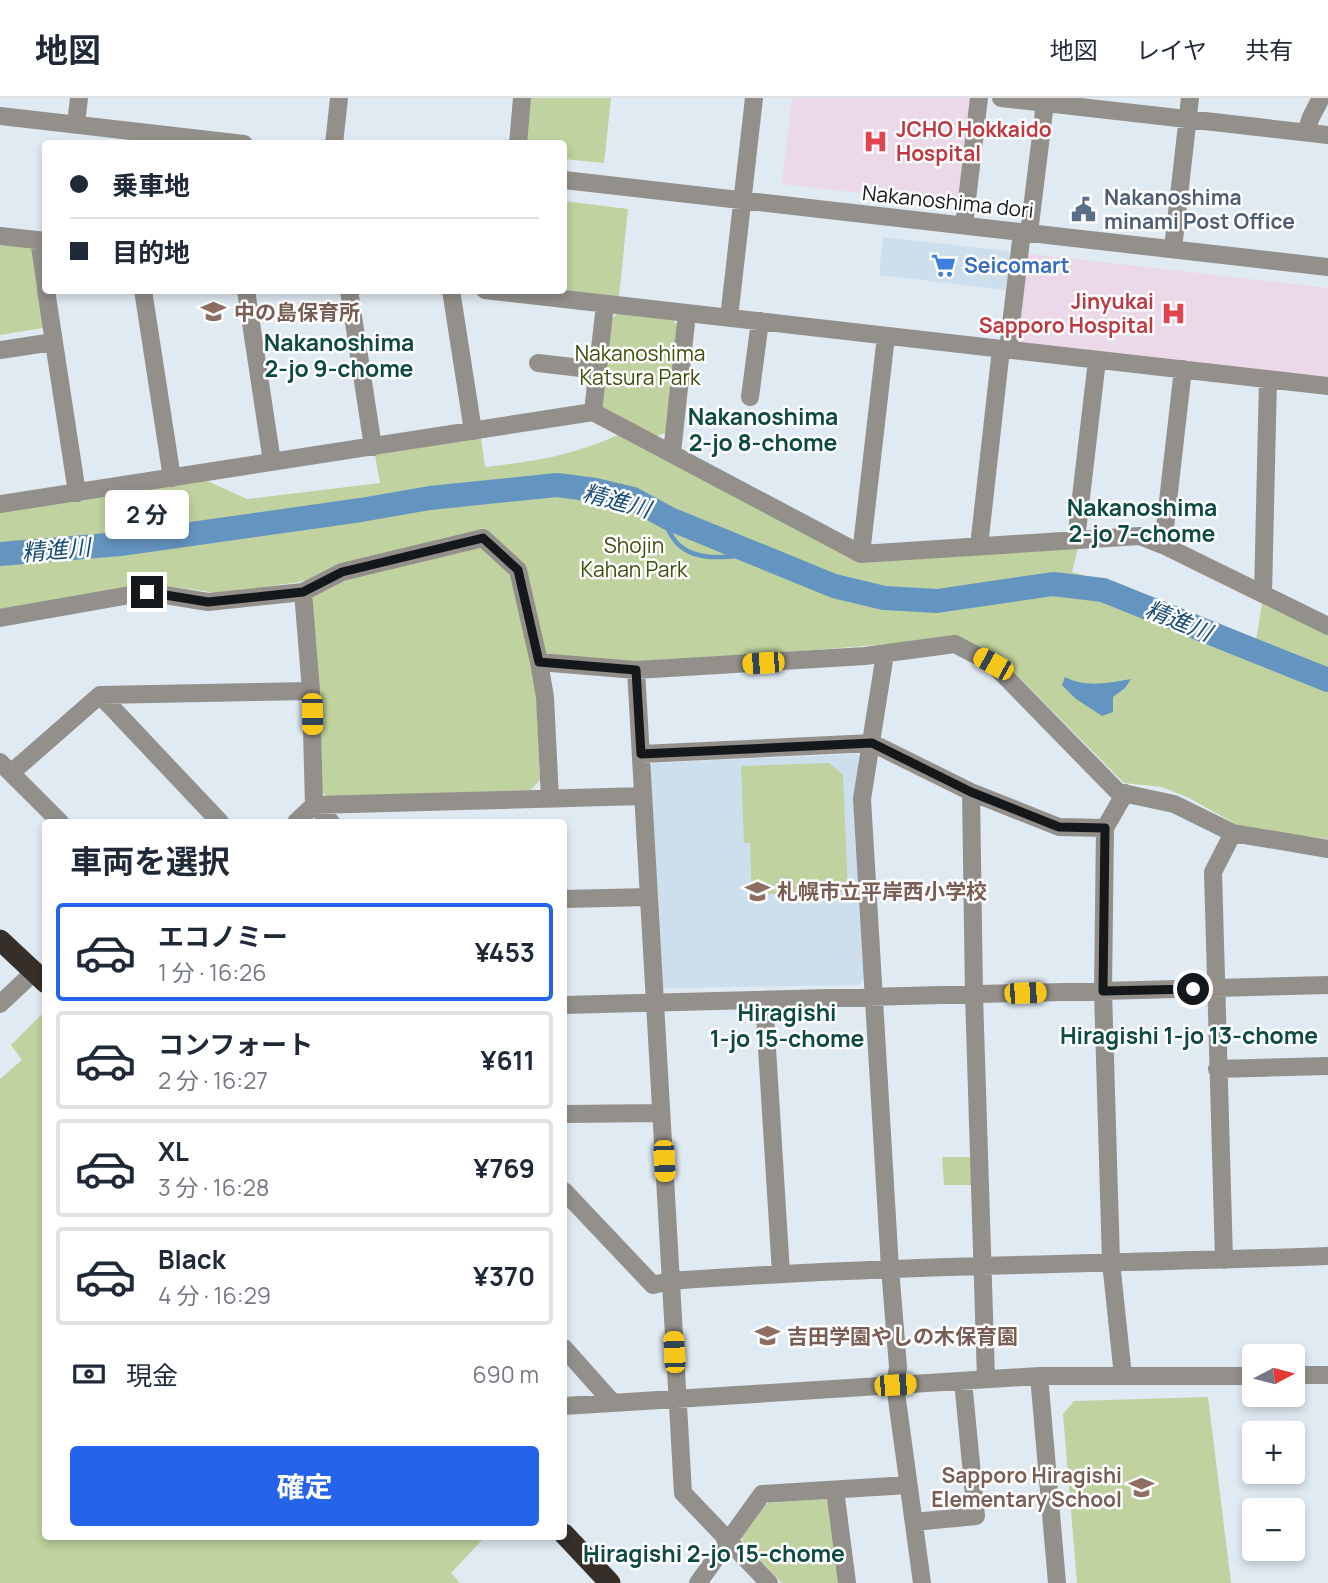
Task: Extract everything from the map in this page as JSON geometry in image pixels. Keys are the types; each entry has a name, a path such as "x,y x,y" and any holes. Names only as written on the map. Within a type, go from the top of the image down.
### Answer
{"highway":[{"path":"0,940 40,977"},
{"path":"567,1538 610,1583"}],"street":[{"path":"76,124 79,98"},
{"path":"334,140 339,98"},
{"path":"518,140 523,98"},
{"path":"729,318 754,98"},
{"path":"964,225 979,98"},
{"path":"1001,98 1045,103 1081,103 1188,119 1328,135"},
{"path":"1173,249 1190,98"},
{"path":"1306,132 1321,98"},
{"path":"979,546 1004,349 1026,232 1045,103"},
{"path":"0,116 76,124 149,138 181,140"},
{"name":"Nakanoshima dori","path":"567,180 1328,267"},
{"path":"0,236 42,240"},
{"path":"47,294 77,493"},
{"path":"144,294 172,478"},
{"path":"247,294 272,462"},
{"path":"350,294 373,447"},
{"path":"452,294 473,431"},
{"path":"519,294 1328,386"},
{"path":"593,412 605,304"},
{"path":"672,453 687,313"},
{"path":"750,397 760,321"},
{"path":"861,554 886,336"},
{"path":"0,350 53,342"},
{"path":"1076,540 1097,360"},
{"path":"538,363 598,370"},
{"path":"1163,545 1183,369"},
{"path":"1263,594 1269,379"},
{"path":"0,504 593,412 861,554 1140,536 1328,626"},
{"path":"0,618 147,592 208,602 303,592 342,572 483,538 518,570 545,697 550,799"},
{"path":"303,592 311,691 314,805 328,819"},
{"path":"539,662 636,670 885,654 955,643 993,664 1118,792 1174,804 1233,833 1328,849"},
{"path":"885,654 862,799 898,1367 895,1385 922,1583"},
{"path":"636,670 683,1493 769,1583"},
{"path":"57,819 5,768 100,695 311,691"},
{"path":"100,695 217,819"},
{"path":"641,754 872,743 971,792 1059,827 1105,828"},
{"path":"971,792 974,995 986,1379"},
{"path":"1123,1376 1111,1262 1103,991 1105,828 1125,793"},
{"path":"299,819 314,805 643,796"},
{"path":"1224,1260 1213,872 1233,833"},
{"path":"567,899 648,897"},
{"path":"0,1004 40,977"},
{"path":"567,1005 1328,985"},
{"path":"764,1000 781,1273"},
{"path":"1217,1069 1328,1066"},
{"path":"567,1114 661,1112"},
{"path":"567,1194 653,1285 670,1281 781,1273 890,1268 1328,1256"},
{"path":"567,1351 613,1403"},
{"path":"567,1406 1039,1376 1242,1376"},
{"path":"1039,1376 1057,1583"},
{"path":"1306,1376 1328,1376"},
{"path":"914,1522 976,1516 963,1381"},
{"path":"698,1583 762,1494 908,1485"},
{"path":"835,1490 847,1583"}],"shaded area":[{"name":"JCHO Hokkaido Hospital","path":"792,98 971,98 959,200 954,204 782,184"},
{"name":"Seicomart","path":"883,237 1007,251 1010,255 1006,290 879,275"},
{"name":"Jinyukai Sapporo Hospital","path":"1032,254 1328,288 1328,378 1022,343 1018,338 1027,257"},
{"name":"札幌市立平岸西小学校","path":"855,754 861,756 853,802 864,979 859,985 666,988 661,985 650,768 653,763"}],"green space":[{"path":"531,98 611,98 604,163 567,159 567,140 526,140"},
{"path":"567,201 628,209 619,297 567,290"},
{"path":"0,239 32,242 43,328 0,335"},
{"name":"Nakanoshima Katsura Park","path":"617,314 673,320 678,326 665,433 657,436 605,410 602,404 612,318"},
{"name":"Shojin Kahan Park","path":"618,435 806,529 859,563 1078,548 1072,572 1166,602 1256,641 1262,604 1328,635 1328,839 1243,828 1189,798 1162,787 1124,783 997,655 961,641 947,639 649,664 546,656 525,566 486,531 306,581 219,593 151,584 0,613 0,511 203,479 247,499 380,483 375,455 481,438 485,467 553,457"},
{"path":"484,544 510,574 536,685 540,780 531,790 327,797 322,792 310,597 343,579"},
{"path":"829,763 843,775 848,891 752,895 750,843 744,843 741,766"},
{"path":"42,1014 42,1540 482,1540 451,1573 460,1583 0,1583 0,1079 22,1060 11,1045"},
{"path":"942,1157 981,1157 982,1185 944,1185"},
{"name":"Sapporo Hiragishi Elementary School","path":"1208,1397 1231,1583 1077,1583 1063,1414 1074,1401"},
{"path":"826,1499 829,1503 840,1583 782,1583 743,1542 742,1537 769,1503"}],"water":[{"path":"1065,677 1089,684 1131,679 1125,688 1113,697 1113,712 1102,716 1076,699 1062,685"}],"waterway":[{"name":"精進川","path":"0,554 120,544 430,498 557,485 633,499 670,519 834,586 884,598 937,601 1053,584 1103,590 1328,680"},
{"path":"659,513 673,539 697,555 716,557 756,554"}],"place":[{"name":"JCHO Hokkaido Hospital","path":"876,141"},
{"name":"Nakanoshima minami Post Office","path":"1084,209"},
{"name":"Seicomart","path":"944,265"},
{"name":"中の島保育所","path":"214,312"},
{"name":"Jinyukai Sapporo Hospital","path":"1174,313"},
{"name":"札幌市立平岸西小学校","path":"757,891"},
{"name":"吉田学園やしの木保育園","path":"767,1336"},
{"name":"Sapporo Hiragishi Elementary School","path":"1142,1487"}],"district":[{"name":"Nakanoshima 2-jo 9-chome","path":"339,355"},
{"name":"Nakanoshima 2-jo 8-chome","path":"763,429"},
{"name":"Nakanoshima 2-jo 7-chome","path":"1142,520"},
{"name":"Hiragishi 1-jo 15-chome","path":"787,1025"},
{"name":"Hiragishi 1-jo 13-chome","path":"1189,1035"},
{"name":"Hiragishi 2-jo 15-chome","path":"714,1553"}],"route":[{"path":"147,592 208,602 303,592 342,572 483,538 518,570 539,662 636,670 641,754 872,743 971,792 1059,827 1105,828 1103,991 1193,989"}]}
